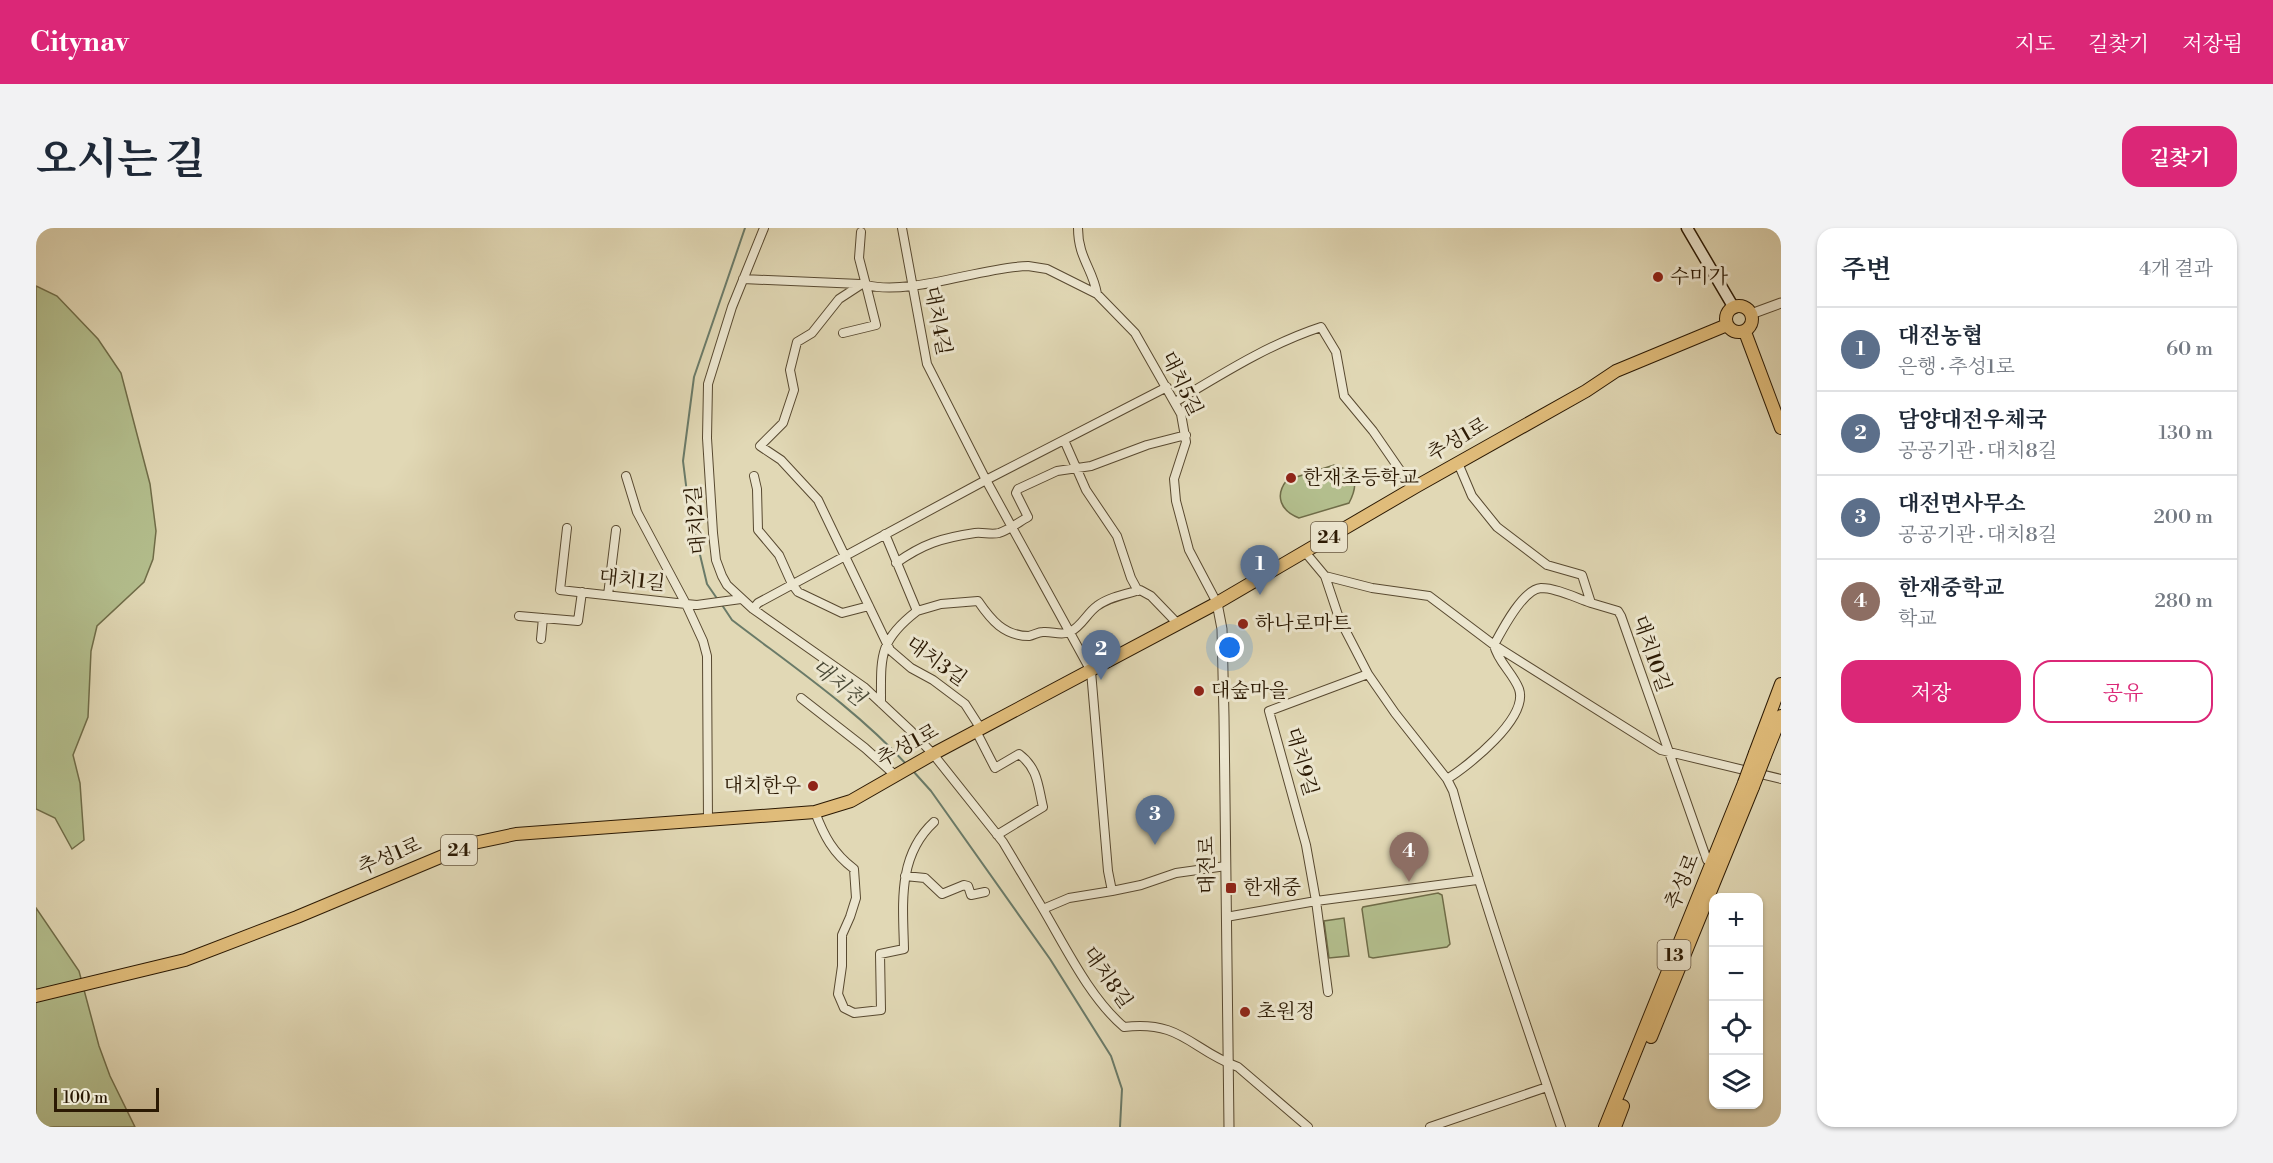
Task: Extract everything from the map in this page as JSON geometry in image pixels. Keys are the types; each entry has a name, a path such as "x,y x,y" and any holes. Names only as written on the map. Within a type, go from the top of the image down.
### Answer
{"main road":[{"path":"1687,228 1734,308"},
{"path":"1744,307 1751,314 1751,326 1745,332 1736,332 1728,325 1727,315 1734,308 1744,307"},
{"name":"추성1로","path":"36,996 185,960 297,917 474,843 516,834 814,812 851,801 933,754 1217,603 1586,391 1616,371 1728,325"},
{"path":"1745,332 1781,428"},
{"name":"추성로","path":"1615,1127 1749,785 1781,684"},
{"name":"추성로","path":"1760,755 1781,716"},
{"name":"추성로","path":"1605,1127 1749,785"}],"street":[{"name":"대치2길","path":"764,228 732,307 708,384 707,429 716,560 727,585 741,599 772,625 816,651 864,687 933,754"},
{"name":"대치4길","path":"902,228 927,364 1011,527 1091,671"},
{"name":"대치5길","path":"1078,228 1078,245 1097,294 1134,332 1167,387 1184,422 1186,435 1184,451 1174,479 1176,501 1189,550 1217,603"},
{"path":"843,333 876,325 859,258 861,232"},
{"path":"743,279 885,288 1028,266 1047,269 1097,294"},
{"name":"대치3길","path":"864,285 838,299 812,333 797,342 790,370 794,390 783,423 760,446 781,460 818,500 890,650 911,668 965,704 995,768 1019,754 1032,765 1039,784 1043,807 997,835"},
{"path":"1751,314 1781,303"},
{"path":"1175,402 1228,369 1301,333 1321,327 1336,352 1344,396 1413,489"},
{"path":"753,609 758,603 844,555 1167,387"},
{"path":"896,563 919,548 945,539 979,533 998,533 1011,527 1028,517 1016,494 1018,489 1052,472 1091,466 1147,445 1186,435"},
{"path":"1064,440 1092,501 1117,536 1131,578 1138,591"},
{"path":"1458,463 1472,496 1497,527 1547,565 1582,575 1591,603"},
{"path":"626,476 637,512 686,604 697,605 741,599"},
{"path":"754,476 757,489 758,530 779,555 798,592 842,613 869,606"},
{"name":"대치1길","path":"567,528 560,590 686,604 703,641 707,656 708,821"},
{"path":"608,595 616,530"},
{"path":"885,534 917,611"},
{"path":"1305,552 1325,576 1339,618 1368,674 1395,713 1446,778 1453,791 1477,880 1561,1127"},
{"path":"1325,576 1372,588 1429,596 1494,645 1661,750 1781,778"},
{"name":"대치10길","path":"1494,645 1519,605 1536,589 1547,589 1618,611 1622,616 1707,860"},
{"path":"881,703 881,666 886,642 917,611 941,604 978,601 992,621 1001,628 1032,636 1040,632 1070,632 1078,627 1096,606 1138,591 1146,592 1151,596 1178,624"},
{"path":"519,616 578,621 582,592"},
{"name":"대전로","path":"1217,603 1222,629 1229,1127"},
{"path":"541,639 543,618"},
{"path":"1446,778 1475,759 1505,728 1519,706 1518,687 1496,654 1494,645"},
{"path":"1091,671 1107,860 1112,891"},
{"name":"대치9길","path":"1316,901 1306,844 1269,711 1368,674"},
{"path":"801,698 865,748 896,776"},
{"name":"대치8길","path":"933,754 997,835 1086,981 1116,1020 1124,1027 1151,1026 1167,1029 1228,1063 1238,1066 1308,1127"},
{"path":"814,812 838,857 854,869 856,898 842,935 842,966 838,994 844,1008 854,1013 881,1010 880,954 904,949 902,888 908,865 924,831 934,822"},
{"path":"1043,909 1069,898 1141,885 1176,873 1226,866"},
{"path":"905,876 925,878 942,894 964,885 969,886 971,895 985,892"},
{"path":"1226,917 1316,901 1477,880"},
{"path":"1316,901 1328,992"},
{"path":"1431,1127 1547,1087"}],"green space":[{"path":"36,286 57,296 98,339 121,373 150,484 156,531 153,559 144,582 97,626 91,651 88,717 73,755 80,783 84,840 72,849 55,818 36,809"},
{"path":"1334,465 1347,471 1354,479 1354,490 1349,503 1299,518 1284,507 1280,497 1287,480"},
{"path":"1438,893 1442,895 1450,944 1447,947 1369,957 1363,907"},
{"path":"36,908 79,971 99,1046 110,1076 135,1127 36,1127"},
{"path":"1344,918 1349,956 1329,958 1324,921"}],"waterway":[{"name":"대치천","path":"718,600 707,584 689,509 683,461 694,377 745,228"},
{"name":"대치천","path":"722,605 732,620 867,725 907,765"},
{"name":"대치천","path":"913,771 931,791 1050,959 1111,1056 1122,1089 1120,1127"}],"place":[{"name":"수미가","path":"1658,277"},
{"name":"한재초등학교","path":"1291,478"},
{"name":"대전농협","path":"1260,595"},
{"name":"하나로마트","path":"1243,624"},
{"name":"담양대전우체국","path":"1101,680"},
{"name":"대숲마을","path":"1199,691"},
{"name":"대치한우","path":"813,786"},
{"name":"대전면사무소","path":"1155,845"},
{"name":"한재중학교","path":"1409,882"},
{"name":"한재중","path":"1231,888"},
{"name":"초원정","path":"1245,1012"}]}
